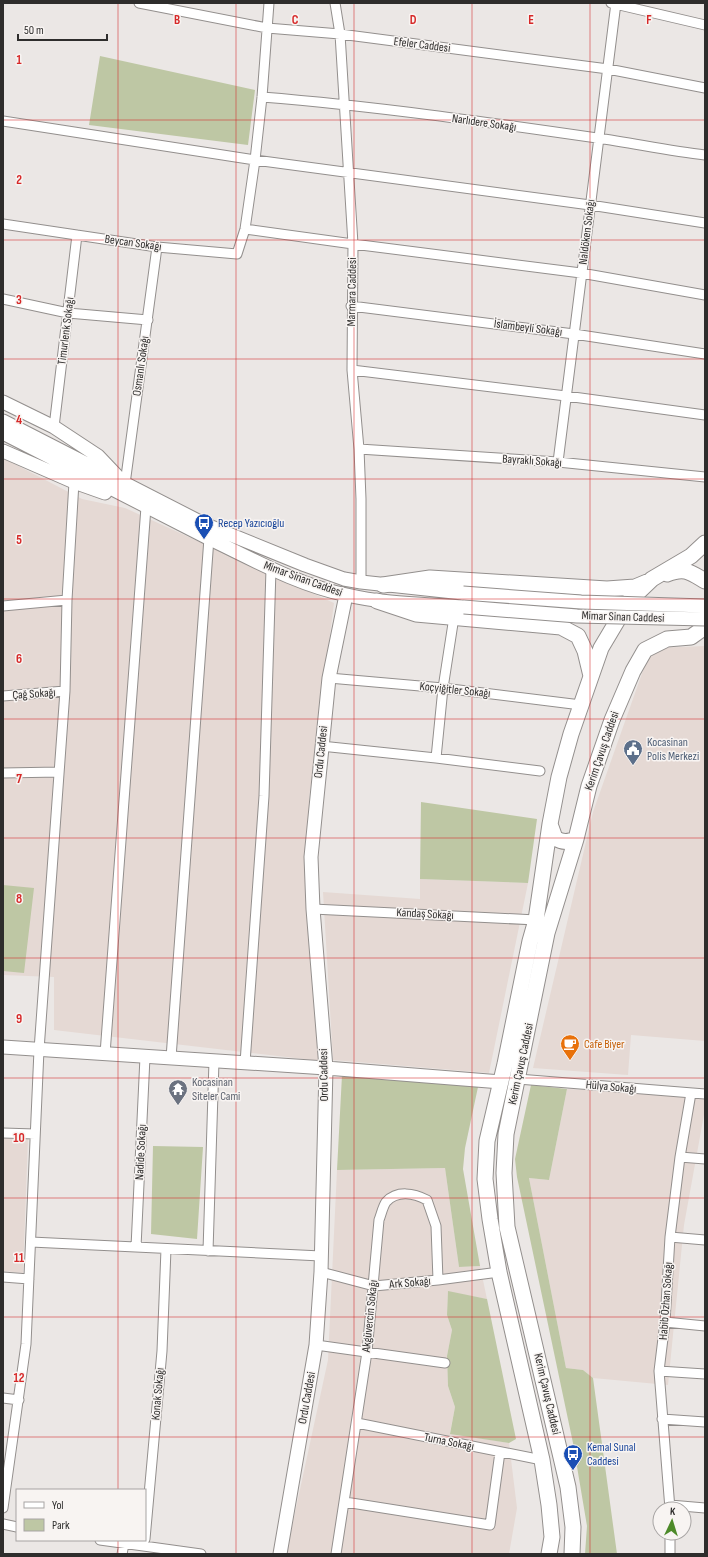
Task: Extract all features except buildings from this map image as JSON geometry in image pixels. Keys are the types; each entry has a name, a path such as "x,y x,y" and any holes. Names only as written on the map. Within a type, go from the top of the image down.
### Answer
{"main road":[{"path":"3,402 54,427 98,456 125,484"},
{"name":"Mimar Sinan Caddesi","path":"3,421 204,524 305,565 344,579 384,585 463,593 582,602 705,606"},
{"name":"Mimar Sinan Caddesi","path":"3,432 146,507 271,569 321,588 377,601"},
{"path":"3,451 74,482 146,507"},
{"path":"652,580 698,554 705,543"},
{"path":"384,585 430,578 607,589 635,587 677,570 690,572 705,581"},
{"name":"Kerim Çavuş Caddesi","path":"549,1554 552,1536 542,1460 499,1272 485,1179 487,1141 501,1082 530,940 536,920 550,824 559,777 571,734 601,648 629,601 652,580"},
{"name":"Ordu Caddesi","path":"280,1554 316,1344 321,1272 326,1068 311,857 329,678 346,595"},
{"path":"377,601 416,614 459,612 561,627 578,636 585,652 591,677"},
{"name":"Mimar Sinan Caddesi","path":"459,612 705,619"},
{"name":"Kerim Çavuş Caddesi","path":"572,1554 573,1528 568,1487 507,1227 504,1173 506,1134 547,933 576,839 589,786 612,720 633,671 645,650 667,639 698,636 705,627"},
{"path":"550,824 555,838 560,841 568,842 576,839"},
{"path":"3,1048 326,1068 501,1082"}],"street":[{"name":"Efeler Caddesi","path":"138,3 267,28 340,34 608,69 705,88"},
{"path":"270,3 255,160 244,229 581,273 705,295"},
{"name":"Marmara Caddesi","path":"335,3 340,34 349,173 352,244 352,370 359,449 361,499 361,582"},
{"path":"614,3 705,25"},
{"name":"Naldöken Sokağı","path":"558,462 608,69 614,3"},
{"name":"Narlıdere Sokağı","path":"262,97 344,104 599,138 672,151 705,155"},
{"path":"3,121 255,160 590,205 705,223"},
{"name":"Beycan Sokağı","path":"3,224 157,247 237,254 244,229"},
{"name":"Timurlenk Sokağı","path":"54,427 77,235"},
{"name":"Osmanlı Sokağı","path":"125,484 157,247"},
{"path":"3,299 68,313 148,320"},
{"name":"İslambeyli Sokağı","path":"351,306 574,334 705,354"},
{"path":"352,370 566,396 705,415"},
{"name":"Bayraklı Sokağı","path":"359,449 558,462 705,477"},
{"path":"3,1508 26,1344 39,1050 65,691 67,600 74,482"},
{"path":"105,1054 146,507"},
{"path":"171,1058 209,538"},
{"path":"245,1063 264,796 271,569"},
{"path":"3,606 67,600"},
{"path":"436,758 443,688 459,612"},
{"name":"Koçyiğitler Sokağı","path":"329,678 443,688 581,705"},
{"name":"Çağ Sokağı","path":"3,696 65,691"},
{"path":"321,746 436,758 540,772"},
{"path":"3,773 59,772"},
{"name":"Kandaş Sokağı","path":"314,909 536,920"},
{"name":"Nadide Sokağı","path":"136,1247 145,1057"},
{"path":"208,1251 214,1061"},
{"name":"Hülya Sokağı","path":"518,1079 705,1094"},
{"name":"Habib Özhan Sokağı","path":"669,1501 659,1371 665,1322 670,1237 690,1093"},
{"path":"3,1132 35,1134"},
{"path":"680,1157 705,1159"},
{"name":"Akgüvercin Sokağı","path":"336,1554 367,1352 379,1220 386,1202 400,1194 417,1195 427,1200 436,1226 438,1280"},
{"path":"670,1237 705,1240"},
{"path":"31,1242 321,1256"},
{"name":"Konak Sokağı","path":"146,1530 162,1352 166,1249"},
{"name":"Ark Sokağı","path":"321,1272 374,1286 499,1272"},
{"path":"3,1277 29,1279"},
{"path":"665,1322 705,1326"},
{"path":"316,1344 445,1363"},
{"path":"659,1371 705,1374"},
{"path":"3,1398 18,1400"},
{"path":"662,1418 705,1422"},
{"name":"Turna Sokağı","path":"357,1423 542,1460"},
{"path":"345,1502 490,1525 500,1452"},
{"path":"692,1508 705,1508"},
{"path":"3,1524 16,1527"},
{"path":"106,1541 124,1544 145,1541 201,1554"},
{"path":"670,1541 670,1554"},
{"path":"122,1554 124,1544"}],"shaded area":[{"path":"3,458 82,499 125,508 334,603 309,799 321,1061 54,1030 54,977 3,975"},
{"path":"705,646 705,1041 631,1035 628,1075 533,1068 593,812 646,662 656,648"},
{"path":"420,879 528,883 489,1073 333,1060 323,892 420,899"},
{"path":"567,1089 705,1096 705,1109 684,1225 668,1385 593,1378 583,1370 566,1368 529,1178 549,1180"},
{"path":"3,1138 28,1139 23,1273 3,1271"},
{"path":"445,1168 459,1267 480,1266 487,1299 448,1292 447,1315 452,1330 447,1356 448,1386 455,1407 450,1433 509,1443 517,1508 509,1554 286,1554 328,1360 337,1170"}],"green space":[{"path":"100,56 255,90 248,145 89,125"},
{"path":"421,802 537,819 528,883 420,879"},
{"path":"3,885 34,888 24,973 3,971"},
{"path":"342,1075 478,1087 465,1148 463,1169 480,1266 459,1267 445,1168 337,1170"},
{"path":"531,1085 567,1089 549,1180 529,1178 566,1368 583,1370 593,1378 617,1554 585,1554 587,1526 573,1443 517,1177 515,1159"},
{"path":"153,1146 203,1147 197,1239 151,1234"},
{"path":"448,1291 487,1299 516,1439 509,1443 450,1434 455,1407 448,1386 447,1356 452,1330 447,1315"}],"place":[{"name":"Recep Yazıcıoğlu","path":"204,540"},
{"name":"Kocasinan Polis Merkezi","path":"633,766"},
{"name":"Cafe Biyer","path":"570,1061"},
{"name":"Kocasinan Siteler Cami","path":"178,1106"},
{"name":"Kemal Sunal Caddesi","path":"573,1471"}]}
